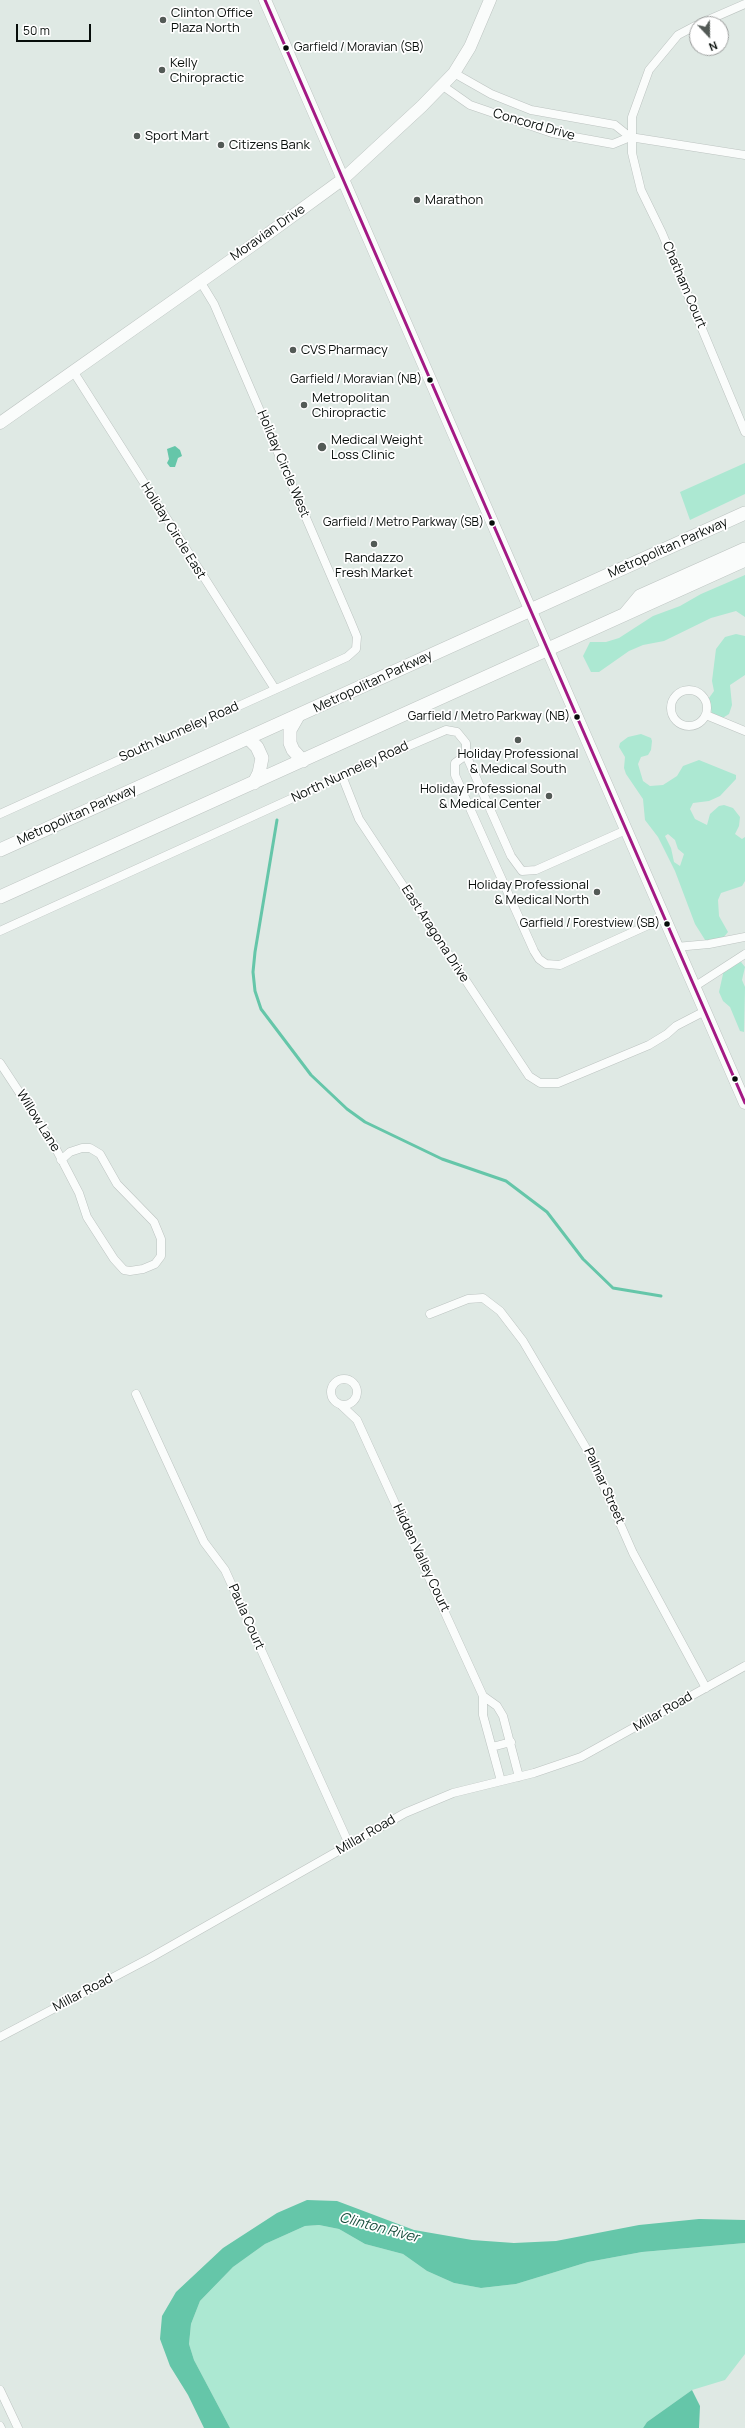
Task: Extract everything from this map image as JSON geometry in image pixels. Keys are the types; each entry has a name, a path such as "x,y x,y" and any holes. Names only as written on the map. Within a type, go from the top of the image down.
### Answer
{"main road":[{"path":"265,0 505,548 546,650 745,1103"},
{"name":"Moravian Drive","path":"0,423 343,179 443,86 454,73 470,47 490,0"},
{"name":"Metropolitan Parkway","path":"0,850 745,513"},
{"path":"622,617 640,596 745,549"},
{"path":"0,897 622,617 745,560"},
{"path":"298,716 290,730 290,743 293,750 303,761"},
{"path":"248,738 257,747 262,758 260,773 254,783"}],"street":[{"name":"Chatham Court","path":"718,16 745,4"},
{"name":"Chatham Court","path":"689,30 678,35 649,70 634,111 630,137 632,153 641,190 662,233 745,432"},
{"name":"Concord Drive","path":"454,73 511,103 552,114 615,125 630,137 745,155"},
{"name":"Concord Drive","path":"443,86 470,104 552,133 613,144 630,137"},
{"name":"Holiday Circle West","path":"200,281 214,304 350,620 357,637 356,649"},
{"name":"Holiday Circle East","path":"73,371 275,689"},
{"name":"South Nunneley Road","path":"0,814 347,657 356,649"},
{"path":"695,691 706,701 706,715 699,724 684,726 672,716 673,700 680,692 695,691"},
{"path":"706,715 745,731"},
{"name":"North Nunneley Road","path":"0,931 446,730 457,732 466,743 466,755 511,856 522,872 536,870 626,830"},
{"path":"466,755 455,763 455,775 534,951 546,964 560,965 664,918"},
{"name":"East Aragona Drive","path":"342,776 359,819 529,1076 540,1083 558,1083 649,1045 681,1023 704,1011"},
{"path":"676,948 709,944 745,937"},
{"path":"694,987 745,954"},
{"name":"Willow Lane","path":"0,1063 62,1160 79,1193 87,1218 114,1260 124,1270 130,1271 143,1269 155,1264 161,1256 161,1240 154,1222 117,1184 100,1154 90,1148 82,1148 70,1152 62,1160"},
{"name":"Palmar Street","path":"430,1314 468,1299 483,1298 500,1311 523,1341 576,1428 603,1481 633,1553 706,1688"},
{"name":"Hidden Valley Court","path":"357,1420 341,1405 333,1400 330,1392 333,1384 340,1379 348,1379 355,1385 357,1420 483,1696 483,1715 501,1781"},
{"name":"Paula Court","path":"136,1394 204,1542 225,1570 349,1844"},
{"path":"341,1405 350,1404 356,1398"},
{"name":"Millar Road","path":"0,2036 150,1958 349,1844 428,1802 519,1777 581,1757 745,1666"},
{"name":"Hidden Valley Court","path":"483,1696 497,1706 503,1716 519,1777"},
{"path":"492,1747 511,1742"},
{"path":"0,2390 18,2428"}],"shaded area":[{"path":"745,463 745,494 690,520 680,492"},
{"path":"745,575 745,617 736,611 711,618 664,641 643,645 629,651 599,672 591,672 583,656 590,642 606,642 619,638 653,616 680,606 701,594"},
{"path":"736,634 745,636 745,675 730,685 732,705 729,714 721,719 712,714 709,698 714,691 712,681 716,649 725,637"},
{"path":"641,734 651,738 651,750 648,755 641,757 638,764 643,781 650,786 663,785 677,776 683,766 699,760 736,775 736,779 720,796 709,801 693,803 690,809 695,819 707,825 710,814 719,806 724,805 733,808 740,817 739,826 735,834 742,839 745,837 745,881 742,886 721,893 718,900 719,916 728,932 723,938 707,943 695,924 675,871 658,837 645,820 643,799 626,774 624,768 625,757 619,747 620,743 628,737","holes":["668,834 675,840 678,849 684,854 680,866 674,862 671,848 665,836"]},
{"path":"728,960 741,962 745,967 742,980 745,987 744,1032 740,1031 730,1007 723,1001 719,992 723,974 721,966"},
{"path":"319,2225 339,2229 365,2244 403,2254 427,2271 454,2283 481,2288 516,2284 588,2262 642,2252 745,2243 745,2354 725,2380 692,2390 647,2422 643,2428 230,2428 194,2360 189,2344 191,2324 200,2301 233,2267 265,2244 305,2226"}],"water":[{"path":"175,446 180,450 182,456 178,458 175,467 170,467 167,463 169,459 167,449"},
{"name":"Clinton River","path":"307,2200 337,2201 414,2230 472,2240 514,2243 556,2241 639,2225 699,2219 745,2220 745,2243 642,2252 588,2262 516,2284 481,2288 454,2283 427,2271 403,2254 365,2244 339,2229 319,2225 305,2226 265,2244 233,2267 200,2301 191,2324 189,2344 194,2360 230,2428 204,2428 188,2395 170,2366 160,2339 162,2316 176,2292 223,2248 277,2213"},
{"path":"692,2390 700,2406 699,2428 643,2428 647,2422"}],"waterway":[{"path":"277,820 255,952 253,972 255,991 261,1009 311,1075 347,1109 365,1122 442,1159 506,1181 547,1212 583,1259 613,1288 661,1296"}],"transit line":[{"path":"265,0 745,1103"}],"place":[{"name":"Clinton Office Plaza North","path":"163,20"},
{"name":"Garfield / Moravian (SB)","path":"286,48"},
{"name":"Kelly Chiropractic","path":"162,70"},
{"name":"Sport Mart","path":"137,136"},
{"name":"Citizens Bank","path":"221,145"},
{"name":"Marathon","path":"417,200"},
{"name":"CVS Pharmacy","path":"293,350"},
{"name":"Garfield / Moravian (NB)","path":"430,380"},
{"name":"Metropolitan Chiropractic","path":"304,405"},
{"name":"Medical Weight Loss Clinic","path":"322,447"},
{"name":"Garfield / Metro Parkway (SB)","path":"492,523"},
{"name":"Randazzo Fresh Market","path":"374,544"},
{"name":"Garfield / Metro Parkway (NB)","path":"577,717"},
{"name":"Holiday Professional & Medical South","path":"518,740"},
{"name":"Holiday Professional & Medical Center","path":"549,796"},
{"name":"Holiday Professional & Medical North","path":"597,892"},
{"name":"Garfield / Forestview (SB)","path":"667,924"}]}
